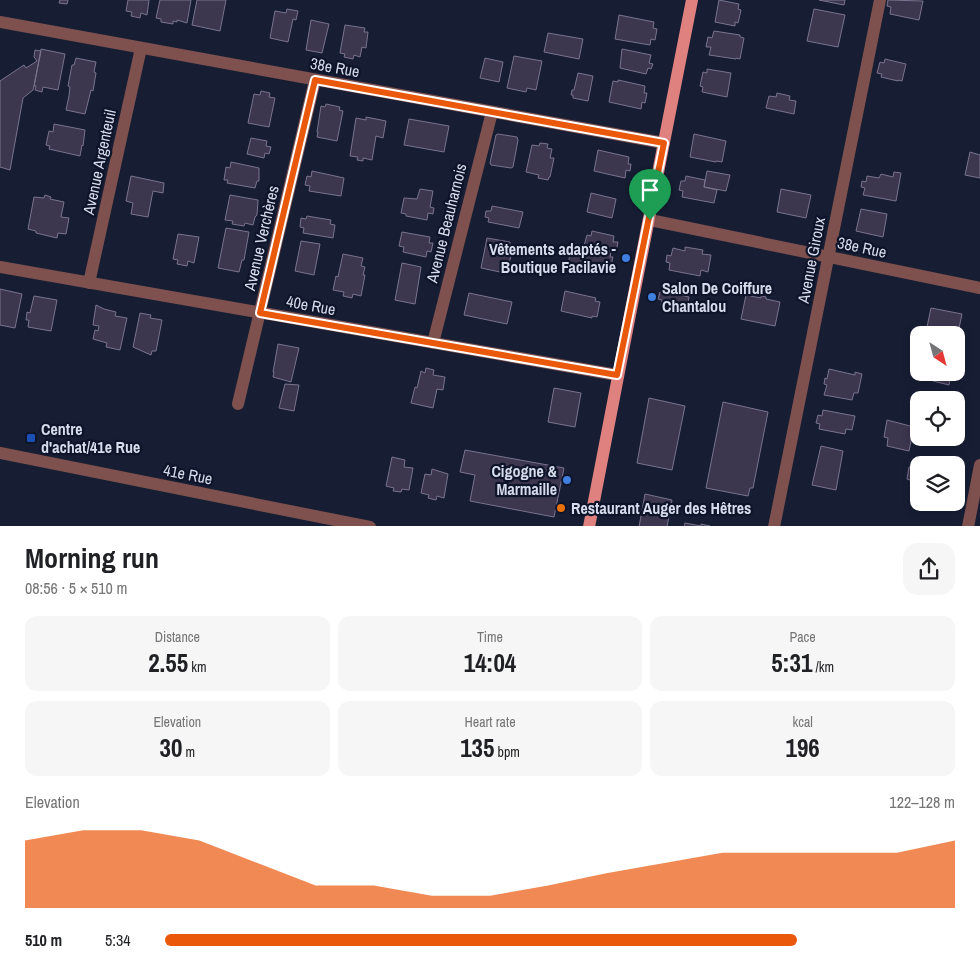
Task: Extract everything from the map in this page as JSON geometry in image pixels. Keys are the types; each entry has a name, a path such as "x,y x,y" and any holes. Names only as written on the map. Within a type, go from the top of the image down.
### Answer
{"main road":[{"path":"589,526 617,375 650,220 692,0"}],"street":[{"name":"Avenue Giroux","path":"774,526 880,0"},
{"name":"38e Rue","path":"0,22 664,143"},
{"name":"Avenue Argenteuil","path":"89,283 141,48"},
{"name":"Avenue Verchères","path":"238,404 315,80"},
{"name":"Avenue Beauharnois","path":"433,343 492,112"},
{"name":"38e Rue","path":"650,220 980,288"},
{"name":"40e Rue","path":"0,267 617,375"},
{"name":"41e Rue","path":"0,453 370,526"},
{"path":"968,526 980,465"}],"building":[{"path":"60,0 68,0 67,4 59,3"},
{"path":"128,0 149,0 147,15 141,13 140,18 131,16 132,12 126,11"},
{"path":"160,0 191,0 187,23 177,20 177,22 173,21 173,24 161,22 161,19 156,18"},
{"path":"197,0 226,0 220,31 192,25"},
{"path":"719,0 739,4 738,9 741,10 738,23 735,22 735,26 715,22"},
{"path":"819,0 845,0 844,5"},
{"path":"888,0 923,1 919,20 890,14 891,7 887,6"},
{"path":"287,9 298,11 296,20 293,19 288,42 270,38 275,11 286,13"},
{"path":"814,9 845,15 838,47 807,41"},
{"path":"619,15 654,22 653,28 657,29 655,40 651,39 650,45 615,39"},
{"path":"311,20 329,24 322,53 306,50"},
{"path":"345,25 365,28 364,32 368,32 366,48 362,47 360,57 354,55 353,59 344,57 345,54 340,53"},
{"path":"714,31 740,35 740,37 744,38 740,59 709,55 711,47 706,47 708,37 712,38"},
{"path":"548,33 583,39 579,59 544,52"},
{"path":"41,49 65,54 58,90 43,87 42,92 35,90 36,86 34,86"},
{"path":"622,49 651,55 649,63 653,64 651,69 648,68 646,74 620,68"},
{"path":"35,50 41,51 34,86 33,90 23,98 10,170 0,167 0,81 24,65 26,68 37,61 34,57"},
{"path":"514,56 542,61 536,90 527,88 526,92 507,88"},
{"path":"76,58 96,62 93,91 91,90 85,114 66,110 72,65 74,65"},
{"path":"485,58 503,62 499,82 480,78"},
{"path":"885,59 906,64 902,81 881,77 882,74 877,73 880,62 884,63"},
{"path":"707,69 731,73 727,97 702,92 703,87 700,86 703,72 707,73"},
{"path":"578,73 593,76 588,101 573,98 573,95 571,95"},
{"path":"618,80 645,86 644,93 647,93 645,103 642,102 641,109 609,102 613,81 618,82"},
{"path":"261,91 270,93 269,97 275,98 269,127 248,123 254,94 260,95"},
{"path":"777,93 790,96 789,100 796,101 794,114 766,108 769,96 776,97"},
{"path":"326,104 340,107 339,110 343,111 337,141 317,137 321,106 325,107"},
{"path":"366,117 386,121 383,138 376,136 372,160 363,158 363,161 357,160 358,157 350,156 356,118 366,120"},
{"path":"409,119 449,126 444,152 404,145"},
{"path":"54,124 85,130 80,156 49,149 50,146 46,145 49,131 53,132"},
{"path":"694,134 726,141 722,162 690,157"},
{"path":"496,135 517,137 513,167 511,168 491,165 490,163"},
{"path":"251,138 267,141 266,146 271,147 269,154 265,153 264,158 247,154"},
{"path":"540,143 548,144 547,148 552,149 550,158 554,158 548,180 538,178 539,175 526,172 532,145 539,146"},
{"path":"598,150 629,157 630,171 626,170 625,178 594,171"},
{"path":"970,152 980,155 980,178 965,175"},
{"path":"231,162 259,168 259,181 257,181 255,188 227,183 228,180 224,180 226,167 230,168"},
{"path":"312,171 344,178 341,196 309,191 310,186 305,185 307,176 311,177"},
{"path":"707,171 730,175 726,191 704,187"},
{"path":"894,172 901,173 896,201 863,195 865,188 861,187 862,181 866,182 867,176 879,178 881,174 893,177"},
{"path":"131,176 164,183 163,193 153,191 148,217 131,214 133,203 126,201"},
{"path":"686,176 705,180 704,187 717,190 714,203 682,197 683,191 679,190 681,181 685,181"},
{"path":"420,189 433,191 430,207 434,208 433,214 428,213 427,220 406,216 406,214 401,213 404,198 417,199"},
{"path":"781,189 811,195 806,218 777,212"},
{"path":"591,193 616,199 612,218 587,212"},
{"path":"45,195 51,197 50,199 64,202 61,217 69,218 66,234 58,233 57,238 28,229 34,197 44,198"},
{"path":"230,195 258,200 257,215 253,225 245,223 244,226 232,224 233,221 225,220"},
{"path":"492,206 523,212 519,228 488,222 489,218 485,217 486,211 491,211"},
{"path":"861,209 887,214 883,237 856,231"},
{"path":"307,216 331,220 330,224 335,225 333,238 303,233 304,228 300,227 301,218 306,219"},
{"path":"226,228 249,232 244,260 242,260 239,272 218,268"},
{"path":"592,231 614,236 613,242 618,242 616,252 584,246 587,235 591,236"},
{"path":"402,232 430,237 429,243 433,243 431,252 427,251 426,257 403,252 404,247 399,246"},
{"path":"178,234 199,237 194,263 188,261 187,266 177,264 178,260 173,259"},
{"path":"487,238 510,242 508,256 511,256 505,273 481,268"},
{"path":"301,241 320,244 314,275 295,271"},
{"path":"576,245 611,252 610,257 613,257 609,274 568,265 570,254 579,256 579,252 574,251"},
{"path":"685,247 703,250 702,254 711,255 708,272 701,270 700,276 669,270 670,263 666,262 667,255 671,256 673,248 685,251"},
{"path":"343,254 363,258 361,266 365,267 363,275 365,275 361,296 353,294 352,298 343,296 344,292 333,290"},
{"path":"402,263 421,267 415,304 395,300"},
{"path":"665,286 685,291 684,296 689,297 687,310 661,305 662,300 658,299 660,292 664,293"},
{"path":"0,289 22,294 15,328 0,325"},
{"path":"565,291 596,298 595,301 600,302 597,317 592,316 592,318 561,311"},
{"path":"469,293 512,302 507,324 464,315"},
{"path":"746,295 766,297 766,299 780,302 775,326 741,319"},
{"path":"34,296 57,300 51,331 28,327 29,320 26,320 27,312 30,313"},
{"path":"96,305 116,312 115,316 127,318 120,350 106,347 107,343 93,339 95,330 98,331 99,326 93,325"},
{"path":"931,308 962,314 959,326 927,326"},
{"path":"140,313 151,315 150,318 162,320 156,351 152,351 151,355 133,347"},
{"path":"278,344 299,348 291,382 273,377"},
{"path":"426,368 434,370 433,375 445,377 443,390 437,389 433,408 411,403 421,371 425,373"},
{"path":"829,369 855,375 855,372 862,374 858,393 854,393 852,400 824,395 827,385 824,384 825,378 827,379"},
{"path":"933,381 950,381 949,385"},
{"path":"285,384 299,385 294,411 279,408"},
{"path":"554,388 581,393 575,427 548,422"},
{"path":"649,398 685,406 672,470 637,463"},
{"path":"723,402 768,412 753,488 750,488 748,496 706,488"},
{"path":"823,410 855,416 852,430 846,429 845,434 819,429 820,424 816,423 818,415 822,416"},
{"path":"887,420 910,426 909,451 887,446 888,438 884,437"},
{"path":"821,446 843,451 836,490 812,485"},
{"path":"465,450 564,468 554,517 470,501 475,475 460,472"},
{"path":"392,457 405,460 404,467 413,468 409,490 393,491 394,488 386,486"},
{"path":"909,467 910,467 910,480 907,479"},
{"path":"432,469 448,474 444,498 437,496 436,500 428,498 429,495 421,493 425,474 431,475"},
{"path":"645,494 672,500 667,526 639,526"},
{"path":"685,523 701,526 684,526"}],"place":[{"name":"Vêtements adaptés - Boutique Facilavie","path":"626,258"},
{"name":"Salon De Coiffure Chantalou","path":"652,297"},
{"name":"Centre d'achat/41e Rue","path":"31,438"},
{"name":"Cigogne & Marmaille","path":"567,480"},
{"name":"Restaurant Auger des Hêtres","path":"561,508"}],"route":[{"path":"315,80 664,143 650,220 617,375 260,313 315,80"}]}
